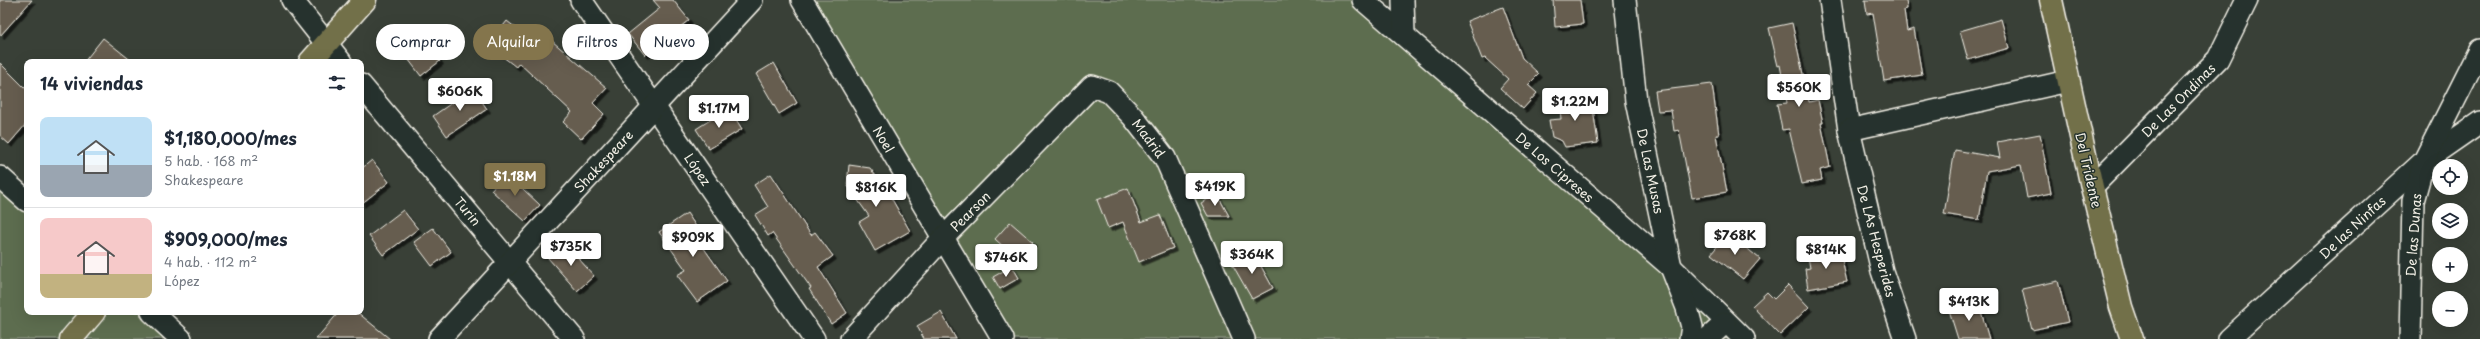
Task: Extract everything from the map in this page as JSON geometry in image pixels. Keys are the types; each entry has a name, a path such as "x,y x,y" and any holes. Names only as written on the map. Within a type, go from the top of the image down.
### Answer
{"main road":[{"path":"313,59 365,0"},
{"name":"Del Tridente","path":"2051,0 2092,187 2121,307 2132,339"},
{"path":"71,339 91,315"}],"street":[{"path":"292,0 338,59"},
{"name":"López","path":"581,0 655,105 814,339"},
{"name":"Shakespeare","path":"439,339 752,0"},
{"name":"Noel","path":"802,0 1003,339"},
{"name":"De Los Cipreses","path":"1362,0 1671,267 1725,323 1744,339"},
{"path":"1403,0 1404,35"},
{"name":"De Las Musas","path":"1625,0 1636,101 1671,267 1687,308 1692,327 1690,339"},
{"name":"De LAs Hesperides","path":"1830,0 1849,130 1882,271 1905,339"},
{"name":"De Las Ondinas","path":"2092,187 2218,59 2247,0"},
{"name":"De las Dunas","path":"2410,339 2413,201 2424,161 2480,50"},
{"path":"1849,130 2068,81"},
{"name":"Pearson","path":"851,339 943,238 1092,86"},
{"name":"Madrid","path":"1092,86 1109,92 1134,117 1165,158 1244,339"},
{"name":"Turin","path":"364,89 511,261 574,339"},
{"name":"De las Ninfas","path":"2229,339 2424,161 2480,122"},
{"path":"0,177 24,198"},
{"path":"155,315 181,339"},
{"path":"1707,339 1725,323"}],"green space":[{"path":"797,0 1361,0 1748,339 1003,339"},
{"path":"0,176 24,197 24,315 156,315 183,339 0,339"}],"building":[{"path":"0,0 32,0 0,36"},
{"path":"653,0 673,0 689,20 684,24 640,24 660,8"},
{"path":"1553,0 1580,0 1583,24 1555,27"},
{"path":"1865,0 1906,0 1907,9 1904,10 1907,31 1914,29 1922,75 1884,81 1873,13 1867,14"},
{"path":"1503,7 1522,58 1539,74 1528,85 1537,93 1523,109 1500,88 1508,79 1485,58 1482,59 1467,21"},
{"path":"2001,19 2009,48 1968,60 1960,31"},
{"path":"1792,23 1809,102 1818,100 1830,167 1820,170 1822,180 1802,184 1789,129 1782,130 1777,104 1787,103 1780,65 1778,66 1769,28"},
{"path":"640,24 640,49 632,39 632,31"},
{"path":"103,38 129,59 86,59"},
{"path":"554,43 562,50 562,60 574,60 607,88 593,103 604,114 581,139 563,122 572,112 519,63 516,67 507,60 554,60"},
{"path":"409,60 439,60 440,61 421,76"},
{"path":"0,63 24,87 24,126 9,144 0,136"},
{"path":"774,63 797,103 779,114 756,74"},
{"path":"1712,84 1719,135 1716,135 1727,192 1692,198 1679,130 1674,131 1671,110 1658,111 1655,91"},
{"path":"473,88 487,109 447,136 433,116"},
{"path":"1591,95 1598,143 1565,147 1562,141 1552,137 1549,120 1561,119 1559,99"},
{"path":"729,108 742,129 709,149 696,129"},
{"path":"2040,134 2051,193 2027,198 2021,165 1987,171 1979,220 1944,214 1955,150 2000,158 1997,142"},
{"path":"372,160 389,182 364,202 364,167"},
{"path":"849,165 870,168 889,194 910,231 875,251 859,222 869,216 847,185"},
{"path":"506,173 540,205 525,221 491,190"},
{"path":"771,174 811,235 815,232 833,256 818,267 847,313 831,324 809,289 811,288 772,233 768,236 755,215 768,207 754,185"},
{"path":"1128,188 1141,222 1160,215 1173,248 1139,262 1123,222 1108,228 1097,200"},
{"path":"1217,194 1229,216 1208,216 1201,203"},
{"path":"403,210 418,229 383,255 369,236"},
{"path":"687,213 706,241 701,244 727,281 697,302 677,275 686,270 659,232"},
{"path":"1010,222 1033,242 1017,259 995,239"},
{"path":"433,228 451,252 432,266 414,242"},
{"path":"1728,233 1760,259 1743,279 1711,254"},
{"path":"565,243 594,276 577,291 548,258"},
{"path":"1252,250 1273,288 1252,299 1231,262"},
{"path":"1840,251 1847,282 1808,289 1805,269 1810,268 1808,257"},
{"path":"1012,266 1019,278 1000,289 993,277"},
{"path":"2058,281 2068,322 2032,330 2022,289"},
{"path":"1788,285 1809,307 1780,335 1752,306 1767,292 1774,299"},
{"path":"1978,301 1989,339 1958,339 1949,310"},
{"path":"941,312 956,339 924,339 917,326"},
{"path":"336,315 361,315 390,339 316,339"}]}
